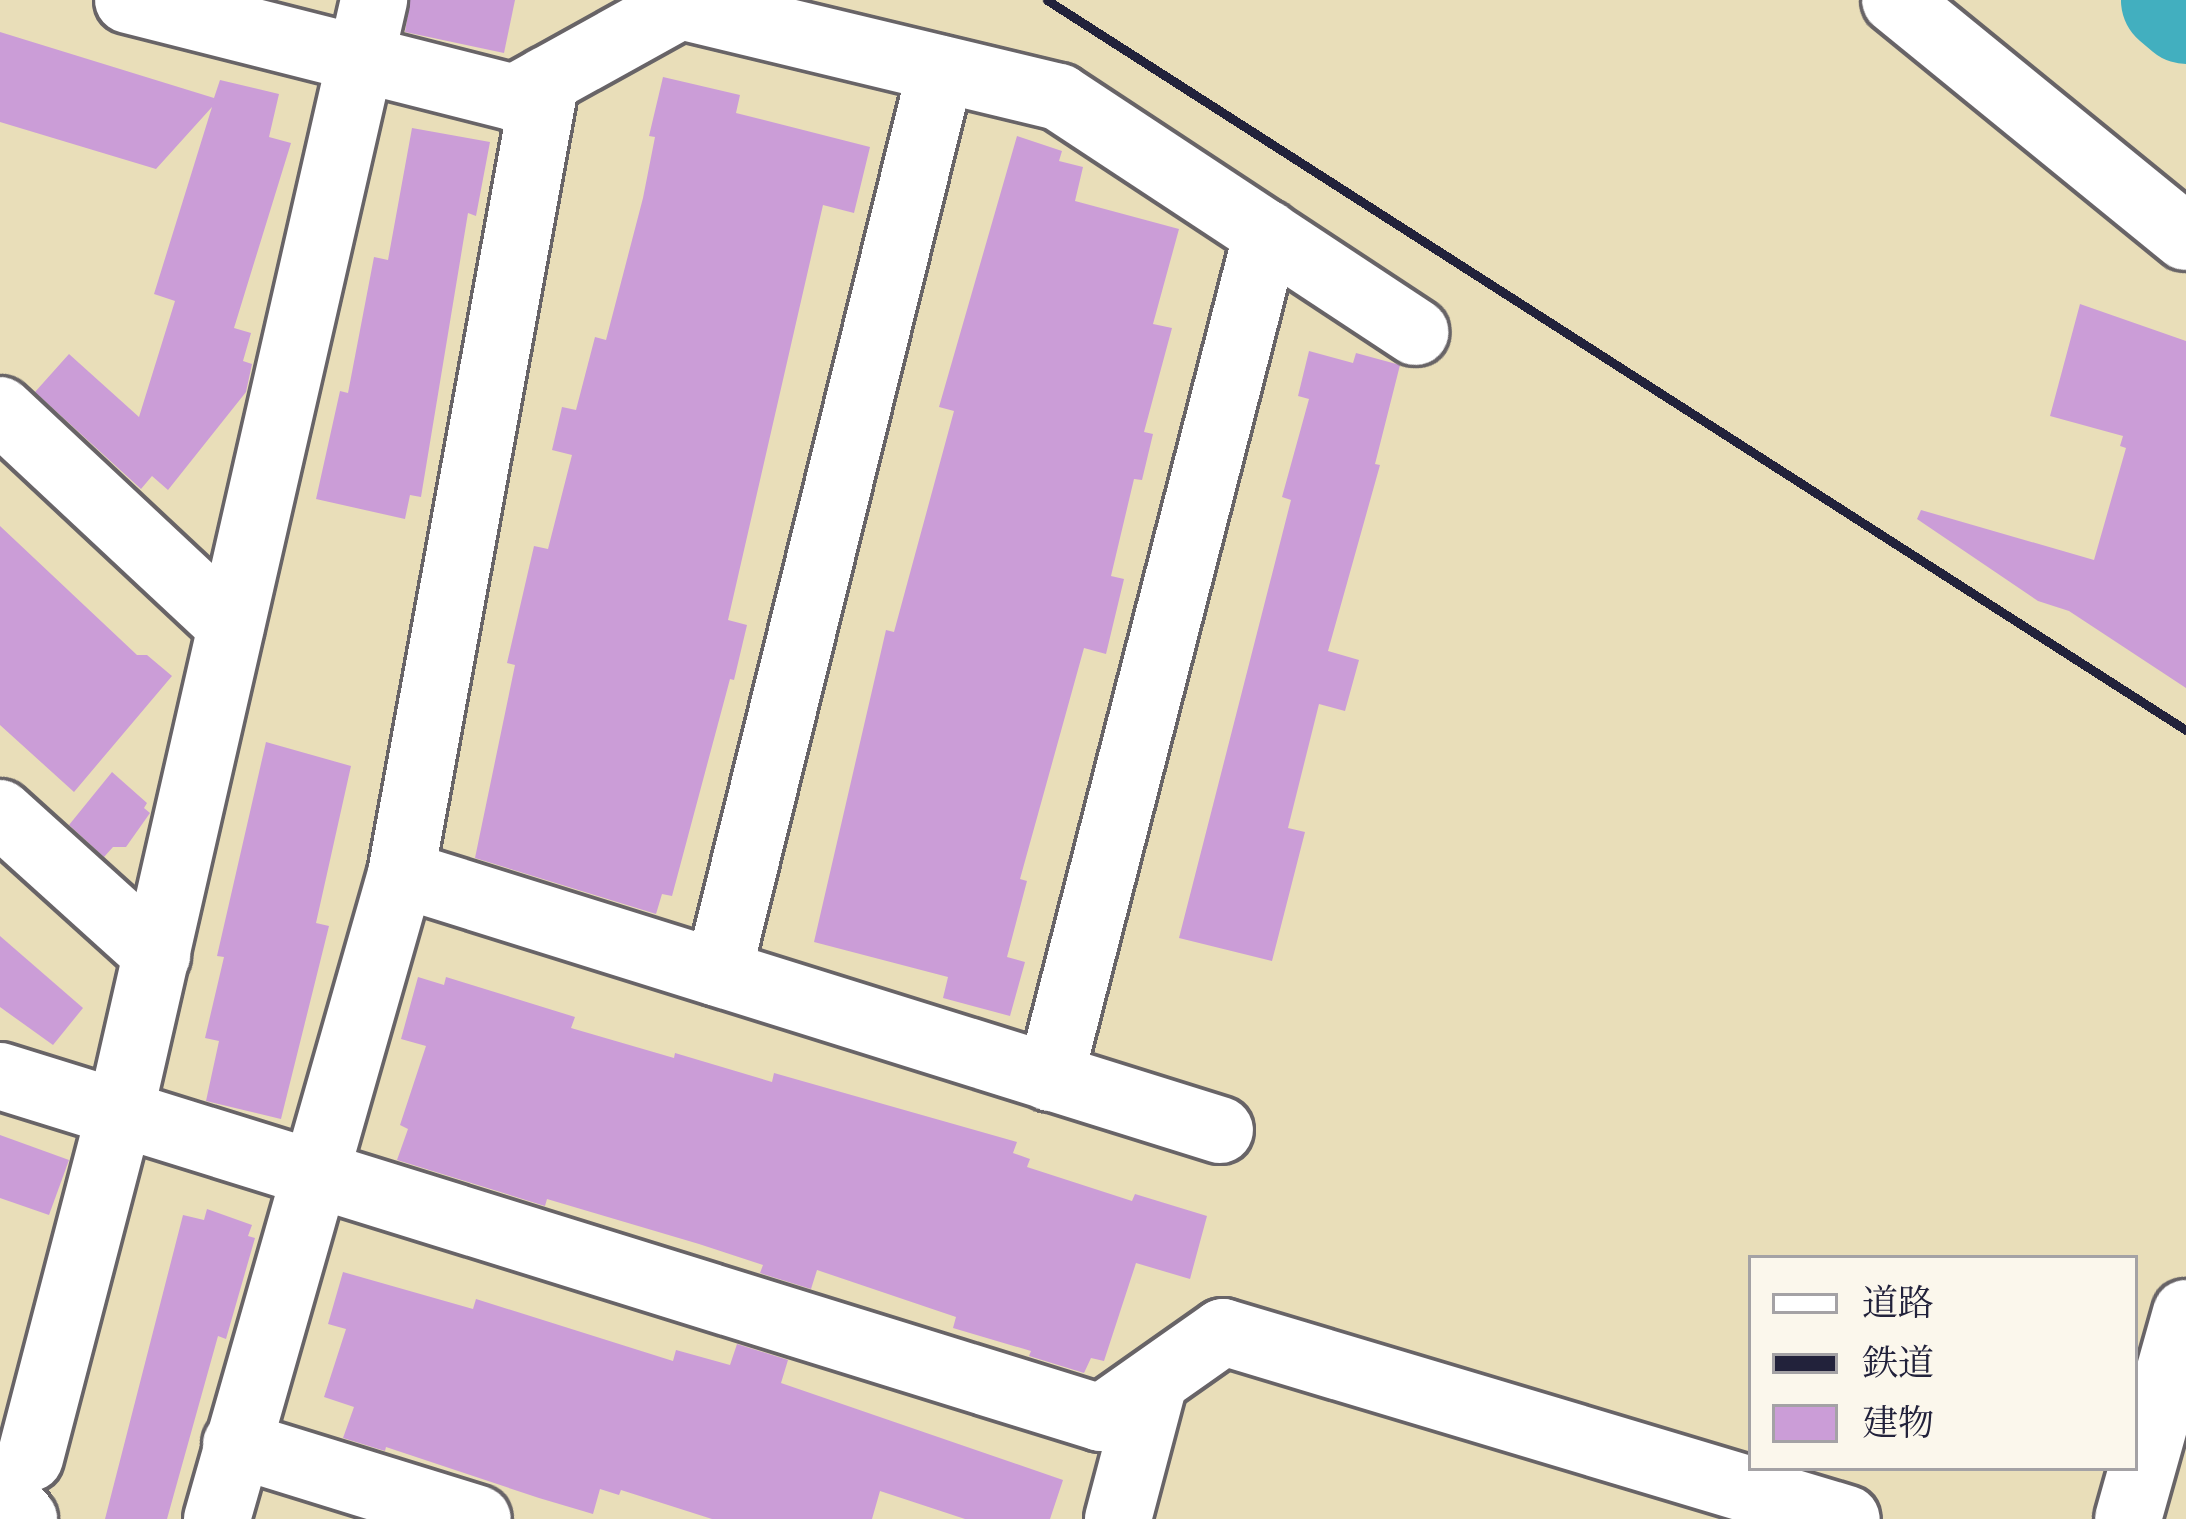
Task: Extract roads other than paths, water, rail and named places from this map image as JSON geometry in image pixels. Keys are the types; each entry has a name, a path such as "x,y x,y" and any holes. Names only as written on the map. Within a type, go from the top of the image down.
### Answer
{"street":[{"path":"128,0 360,63 514,98 680,6 1059,97 1415,332"},
{"path":"18,1490 120,1113 374,0"},
{"path":"1895,0 2186,237"},
{"path":"718,973 941,69"},
{"path":"217,1519 401,874 546,80"},
{"path":"1050,1078 1267,233"},
{"path":"0,410 231,626"},
{"path":"0,813 157,955"},
{"path":"401,874 1220,1130"},
{"path":"0,1076 1101,1418 1223,1332 1690,1496 1847,1519"},
{"path":"2128,1519 2186,1313"},
{"path":"1118,1519 1154,1383"},
{"path":"236,1444 478,1519"}],"waterway":[{"path":"2173,0 2186,11"}],"railway":[{"path":"1047,0 2186,730"}]}
